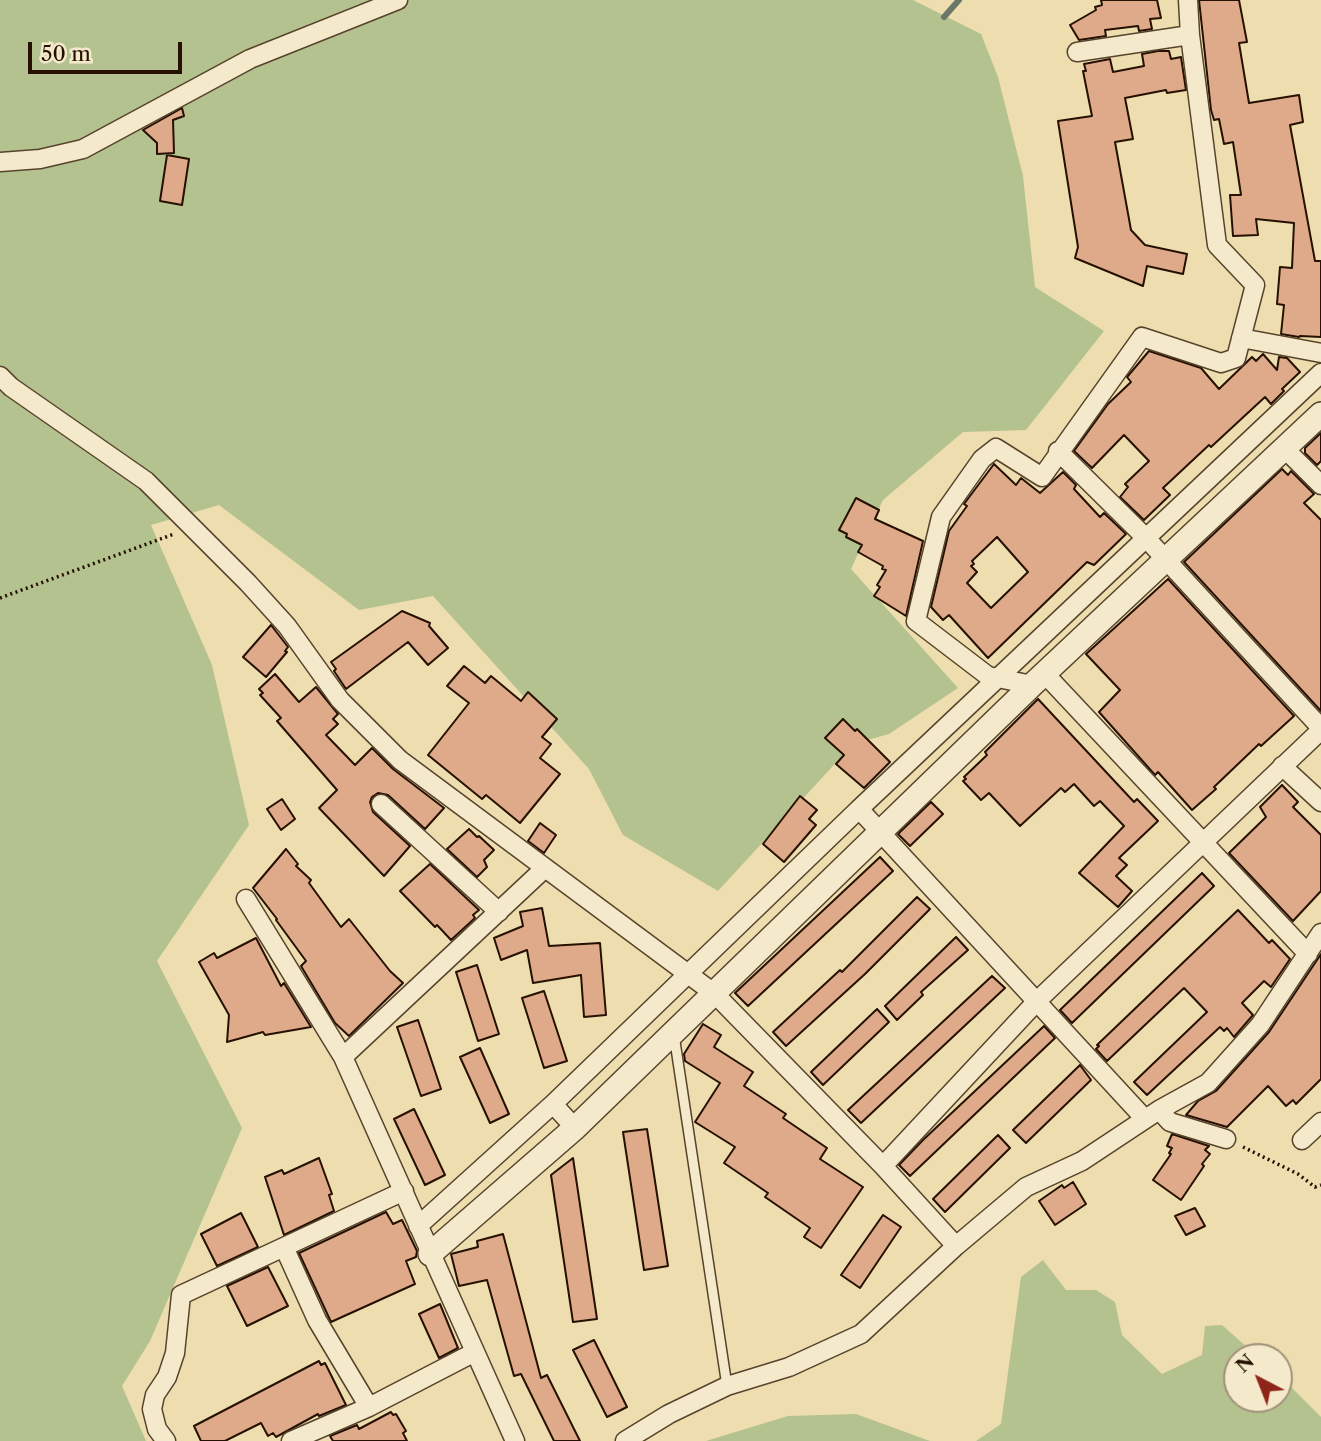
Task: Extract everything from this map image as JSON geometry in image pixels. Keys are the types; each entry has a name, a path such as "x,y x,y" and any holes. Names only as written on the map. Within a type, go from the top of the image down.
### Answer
{"street":[{"path":"0,162 40,159 83,149 250,59 398,0"},
{"path":"1188,0 1190,35 1217,245 1255,285 1236,358 1221,363 1142,337 1042,477 996,448 982,458 941,517 916,621 988,676 998,679 1038,679 1202,843 1308,954"},
{"path":"1077,52 1190,35"},
{"path":"1241,338 1321,353"},
{"path":"418,1226 553,1104 859,809 1321,373"},
{"path":"0,376 11,387 146,481 248,583 287,626 340,700 400,760 715,994 883,1166 956,1246"},
{"path":"430,1254 575,1128 1038,679 1321,415"},
{"path":"1285,449 1321,485"},
{"path":"883,1166 1038,1000 1321,729 1146,538 1059,451"},
{"path":"1282,766 1321,803"},
{"path":"381,804 499,912"},
{"path":"859,809 1038,1000 1152,1115 1226,1139"},
{"path":"343,1057 545,869"},
{"path":"246,899 343,1057 515,1441"},
{"path":"625,1441 670,1414 727,1386 789,1367 861,1334 956,1246 1026,1187 1082,1161 1152,1115 1208,1083 1260,1025 1321,933"},
{"path":"553,1104 575,1128"},
{"path":"1303,1140 1321,1122"},
{"path":"166,1441 157,1429 152,1409 155,1395 167,1377 176,1353 181,1295 404,1191"},
{"path":"285,1247 317,1320 369,1407"},
{"path":"290,1441 369,1407 475,1352"}],"lane":[{"path":"674,1032 727,1386"}],"path":[{"path":"0,598 193,528"},
{"path":"1226,1139 1298,1174 1315,1187 1321,1185"}],"green space":[{"path":"0,0 913,0 981,34 998,77 1023,176 1035,287 1104,331 1026,430 963,432 883,500 851,569 958,688 889,734 853,744 718,891 623,835 589,769 433,596 359,610 219,505 151,525 212,665 249,825 157,961 242,1128 150,1341 122,1386 146,1441 0,1441"},
{"path":"1043,1260 1066,1290 1096,1290 1115,1302 1122,1335 1162,1374 1202,1355 1205,1326 1222,1325 1242,1343 1223,1343 1223,1413 1293,1413 1293,1389 1321,1417 1321,1441 976,1441 1001,1424 1021,1277"},
{"path":"856,1414 930,1441 706,1441 788,1416"}],"building":[{"path":"1101,0 1157,0 1161,18 1150,19 1152,29 1139,31 1138,26 1105,30 1106,36 1079,40 1070,25 1096,10 1095,7 1102,5"},
{"path":"1199,0 1239,0 1247,42 1239,43 1249,103 1299,95 1303,122 1290,125 1315,261 1321,261 1321,337 1281,334 1284,305 1277,304 1280,267 1292,268 1294,223 1256,219 1258,235 1233,236 1230,195 1241,195 1233,142 1224,144 1219,119 1214,120 1211,110"},
{"path":"1169,51 1171,59 1181,57 1186,90 1167,93 1166,90 1125,98 1133,139 1115,142 1131,230 1145,245 1187,254 1183,274 1147,266 1143,286 1075,258 1078,247 1058,121 1092,116 1084,64 1110,59 1113,72 1144,66 1142,54"},
{"path":"182,108 184,116 173,120 174,153 157,154 157,143 143,130"},
{"path":"167,155 189,159 182,205 160,201"},
{"path":"1149,351 1201,368 1219,389 1252,357 1256,361 1263,354 1277,370 1279,357 1287,358 1300,372 1271,404 1265,397 1163,488 1170,495 1144,520 1120,497 1128,487 1125,484 1149,461 1124,435 1092,468 1074,451 1108,404 1131,382 1127,377"},
{"path":"1321,433 1321,461 1317,465 1305,453 1305,448"},
{"path":"994,464 1016,485 1021,478 1040,493 1063,472 1076,485 1074,489 1100,517 1104,513 1126,534 1094,565 1087,562 988,658 949,615 943,620 931,607 949,531 967,506 964,504","holes":["997,537 1028,572 991,608 967,583 977,572 971,566 974,564 972,561"]},
{"path":"1282,469 1288,475 1291,471 1314,494 1304,503 1321,520 1321,711 1184,562"},
{"path":"856,498 879,510 875,519 923,541 906,616 874,596 886,570 858,552 862,545 839,530"},
{"path":"1168,579 1294,716 1261,746 1259,744 1192,810 1158,772 1155,775 1099,712 1120,690 1086,654"},
{"path":"402,611 430,623 429,626 448,648 428,665 408,642 346,689 331,662"},
{"path":"271,625 288,647 285,651 287,652 266,677 243,657"},
{"path":"464,666 485,683 491,676 521,701 528,692 557,719 542,737 551,744 540,758 560,774 520,823 486,795 482,799 428,755 469,703 447,686"},
{"path":"275,674 299,702 316,687 338,714 333,719 338,724 326,735 355,765 372,748 393,769 444,808 425,829 388,795 378,793 372,797 370,802 373,812 410,846 384,876 319,808 337,790 277,721 281,718 260,695 263,693 259,689"},
{"path":"1038,699 1134,802 1137,799 1158,821 1119,858 1127,865 1116,876 1132,891 1118,907 1079,873 1124,826 1100,801 1094,806 1074,784 1065,792 1061,788 1020,826 989,793 981,800 963,781 987,755 985,752"},
{"path":"843,719 890,762 864,788 836,764 844,755 825,738"},
{"path":"1282,785 1298,802 1293,807 1321,835 1321,891 1293,921 1229,853 1266,817 1260,807"},
{"path":"800,796 817,810 809,819 816,825 784,862 763,844"},
{"path":"282,799 295,819 281,830 267,809"},
{"path":"931,802 943,814 910,846 898,834"},
{"path":"540,823 556,835 544,853 528,841"},
{"path":"469,829 494,850 484,860 487,867 477,877 447,849"},
{"path":"286,849 298,864 296,866 311,880 309,883 341,927 349,919 390,971 403,983 349,1036 335,1023 301,966 306,961 253,888"},
{"path":"880,857 893,871 748,1006 735,993"},
{"path":"430,864 479,910 473,915 475,918 451,940 400,891"},
{"path":"1202,873 1214,886 1072,1023 1060,1010"},
{"path":"917,897 930,909 865,974 786,1046 773,1032 840,970 842,972"},
{"path":"542,908 549,946 600,943 606,1015 584,1017 581,975 533,983 527,950 501,960 494,938 523,926 520,912"},
{"path":"1238,910 1269,943 1272,940 1290,959 1271,987 1264,981 1242,1003 1253,1015 1234,1037 1227,1028 1224,1031 1220,1027 1147,1095 1134,1082 1207,1012 1184,988 1107,1061 1096,1049 1099,1046 1097,1045"},
{"path":"956,937 968,950 921,992 923,995 897,1020 885,1006"},
{"path":"256,938 281,986 284,983 311,1027 265,1035 263,1032 227,1042 229,1015 199,962 214,953 217,958"},
{"path":"1321,954 1321,1079 1296,1104 1293,1100 1286,1106 1268,1086 1227,1127 1186,1115 1198,1101 1216,1091 1269,1032"},
{"path":"477,965 499,1034 478,1041 456,972"},
{"path":"992,976 1005,988 861,1123 848,1110"},
{"path":"544,991 567,1061 544,1068 522,998"},
{"path":"877,1009 889,1022 823,1085 811,1072"},
{"path":"418,1020 441,1089 421,1096 397,1027"},
{"path":"703,1024 721,1035 714,1047 753,1072 744,1086 786,1114 783,1118 827,1148 820,1159 863,1187 821,1248 804,1237 810,1228 765,1197 768,1193 724,1163 735,1147 695,1122 720,1083 685,1061 684,1054"},
{"path":"1044,1026 1055,1038 910,1176 899,1165"},
{"path":"480,1048 509,1114 490,1123 460,1057"},
{"path":"1080,1065 1091,1080 1026,1143 1013,1130"},
{"path":"414,1109 445,1175 425,1185 394,1119"},
{"path":"647,1129 668,1266 644,1270 623,1132"},
{"path":"1172,1134 1209,1146 1205,1150 1210,1154 1202,1164 1204,1166 1181,1200 1153,1180 1171,1154 1169,1153 1172,1148 1167,1146"},
{"path":"998,1135 1010,1148 945,1212 933,1199"},
{"path":"319,1158 332,1194 329,1195 334,1211 284,1235 265,1177 282,1170 284,1174"},
{"path":"573,1158 597,1319 573,1322 551,1175"},
{"path":"1073,1182 1086,1204 1055,1225 1039,1201 1062,1185 1064,1188"},
{"path":"1195,1208 1205,1226 1186,1235 1175,1216"},
{"path":"386,1212 393,1224 402,1220 417,1251 416,1257 406,1261 415,1284 331,1322 299,1253"},
{"path":"241,1213 258,1247 217,1266 201,1234"},
{"path":"883,1215 901,1227 860,1288 841,1275"},
{"path":"503,1234 541,1378 547,1375 580,1441 554,1441 521,1374 514,1376 487,1280 459,1286 451,1254 478,1247 477,1241"},
{"path":"268,1267 288,1306 247,1326 227,1286"},
{"path":"440,1304 458,1348 439,1358 419,1314"},
{"path":"594,1340 627,1407 607,1417 573,1350"},
{"path":"319,1361 321,1365 325,1363 346,1405 319,1416 318,1414 276,1437 273,1433 268,1436 261,1423 225,1441 201,1441 194,1426"},
{"path":"391,1412 396,1414 406,1431 403,1433 407,1441 333,1441 330,1436 357,1425 359,1429"}],"waterway":[{"path":"944,17 959,0"}]}
